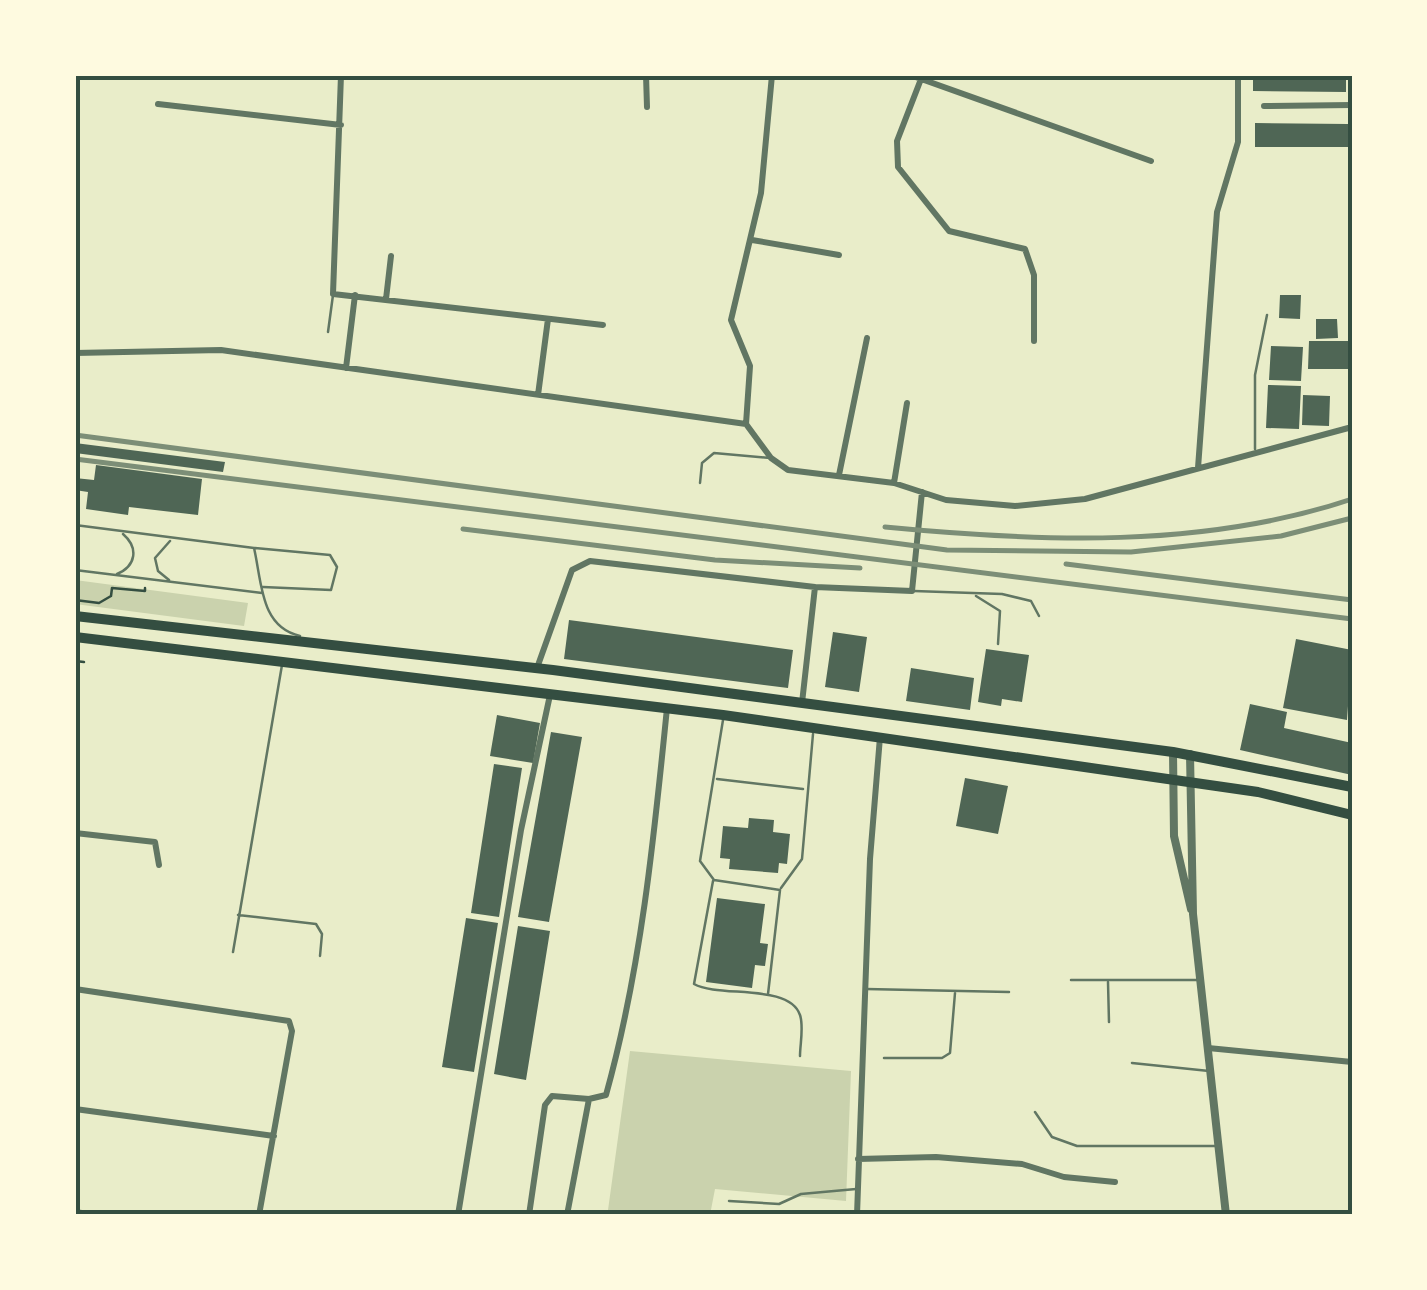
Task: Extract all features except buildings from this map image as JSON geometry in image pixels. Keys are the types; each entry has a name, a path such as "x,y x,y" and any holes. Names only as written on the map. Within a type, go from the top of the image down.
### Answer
{"main road":[{"path":"75,616 322,641 1190,754 1352,787"},
{"path":"75,637 667,707 1191,782 1352,815"}],"street":[{"path":"341,75 333,294 603,325"},
{"path":"646,75 648,107"},
{"path":"772,75 767,102 770,124 752,240 731,320 750,366 746,424 771,458 788,470 894,483 946,500 1015,506 1085,500 1352,427"},
{"path":"910,75 1151,161"},
{"path":"936,84 940,75"},
{"path":"1198,468 1217,212 1238,142 1238,75"},
{"path":"921,79 896,140 898,168 949,231 1025,249 1034,275 1034,342"},
{"path":"158,104 341,125"},
{"path":"1264,106 1352,105"},
{"path":"752,240 839,255"},
{"path":"386,299 391,256"},
{"path":"346,368 355,295"},
{"path":"538,395 548,318"},
{"path":"839,475 866,338"},
{"path":"75,354 206,348 746,424"},
{"path":"894,483 907,403"},
{"path":"537,668 572,570 590,561 816,586 912,591 922,492"},
{"path":"802,703 816,586"},
{"path":"458,1215 520,830 550,694"},
{"path":"529,1215 545,1104 552,1096 588,1099 606,1095 624,1031 654,836 667,707"},
{"path":"857,1215 880,737"},
{"path":"1173,752 1174,836 1192,914 1226,1215"},
{"path":"1190,754 1192,914"},
{"path":"75,832 156,842 159,866"},
{"path":"75,989 289,1021 292,1030 259,1215"},
{"path":"1208,1048 1352,1062"},
{"path":"567,1215 588,1099"},
{"path":"75,1109 274,1136"},
{"path":"858,1159 936,1157 1022,1164 1064,1177 1116,1182"},
{"path":"75,1212 95,1215"}],"lane":[{"path":"328,332 333,294"},
{"path":"1255,456 1255,375 1267,314"},
{"path":"700,483 702,464 714,452 771,458"},
{"path":"75,526 330,556 337,566 336,584 324,592 262,587"},
{"path":"110,574 128,568 134,556 132,543 116,532"},
{"path":"173,582 158,571 156,558 161,546 176,540"},
{"path":"254,548 268,612 285,633 322,641"},
{"path":"75,570 263,594"},
{"path":"912,591 1031,601 1039,616"},
{"path":"976,594 981,603 1000,611 998,644"},
{"path":"233,952 282,663"},
{"path":"724,715 700,862 714,880 780,890"},
{"path":"768,994 780,890 802,858 813,728"},
{"path":"715,779 806,790"},
{"path":"714,880 694,984 714,990 768,994 790,1004 800,1016 800,1056"},
{"path":"238,915 316,924 322,934 320,956"},
{"path":"1070,980 1200,980"},
{"path":"1108,980 1109,1022"},
{"path":"865,989 1009,992"},
{"path":"884,1058 942,1058 950,1053 955,991"},
{"path":"1132,1063 1210,1071"},
{"path":"1035,1112 1052,1138 1077,1146 1218,1146"},
{"path":"728,1201 779,1204 801,1194 857,1189"}],"path":[{"path":"75,600 106,601 112,588 145,591"},
{"path":"75,662 84,662"}],"green space":[{"path":"75,580 248,603 244,626 75,604"},
{"path":"630,1051 851,1071 846,1201 715,1189 710,1215 608,1210"}],"railway":[{"path":"75,435 947,550 1131,552 1281,536 1352,518"},
{"path":"75,459 1352,619"},
{"path":"885,527 1062,538 1180,534 1238,527 1352,499"},
{"path":"463,529 715,560 860,568"},
{"path":"1066,564 1352,600"}]}
